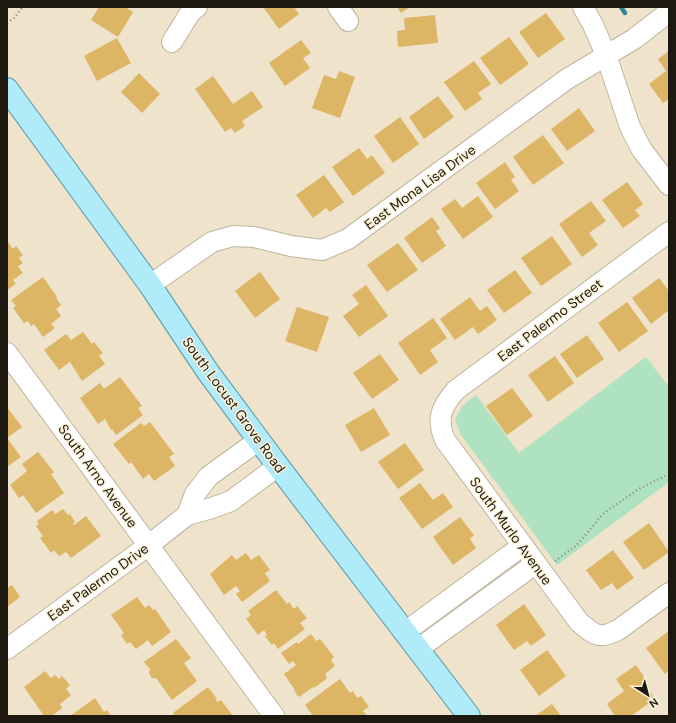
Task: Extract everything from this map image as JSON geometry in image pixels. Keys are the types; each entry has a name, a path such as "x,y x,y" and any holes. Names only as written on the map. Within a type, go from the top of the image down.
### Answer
{"main road":[{"name":"South Locust Grove Road","path":"7,89 150,285 208,372 469,716"}],"street":[{"path":"172,42 190,13 198,7"},
{"path":"583,7 593,25 606,55 630,127 642,150 669,185"},
{"name":"East Mona Lisa Drive","path":"150,285 212,242 232,236 254,237 291,246 322,250 348,239 567,79 634,39 669,12"},
{"name":"East Palermo Street","path":"440,416 445,402 456,390 669,232"},
{"name":"South Arno Avenue","path":"7,353 274,716"},
{"name":"South Murlo Avenue","path":"440,416 440,429 445,440 522,546 544,563 579,622 598,636 610,634 618,630 669,592"},
{"path":"187,515 195,494 209,476 259,440"},
{"name":"East Palermo Drive","path":"7,649 149,545 187,515 231,501 278,466"},
{"path":"405,632 522,546"},
{"path":"418,649 544,563"}],"path":[{"path":"7,23 14,18 23,7"},
{"path":"544,563 577,544 603,514 611,508 639,489 669,474"}],"green space":[{"path":"646,357 669,387 669,482 557,565 461,435 455,420 462,406 476,395 519,453"}],"building":[{"path":"99,7 125,7 133,12 118,37 91,20"},
{"path":"263,7 294,7 299,14 279,29"},
{"path":"397,7 410,7 401,13"},
{"path":"546,13 565,39 538,58 519,32"},
{"path":"435,15 438,43 398,47 397,31 405,30 404,18"},
{"path":"509,37 529,64 500,85 480,58"},
{"path":"117,38 131,63 97,81 84,56"},
{"path":"301,40 311,53 303,58 310,68 285,86 269,63"},
{"path":"669,51 669,99 663,103 649,84 666,71 658,59"},
{"path":"474,61 491,84 478,93 482,99 465,111 444,82"},
{"path":"339,71 355,77 340,118 312,108 324,75 336,79"},
{"path":"139,73 160,94 142,113 121,92"},
{"path":"213,76 233,104 252,91 263,107 242,121 245,126 235,133 231,128 225,132 195,89"},
{"path":"438,96 454,117 424,139 409,117"},
{"path":"579,108 595,131 567,151 551,129"},
{"path":"400,117 419,144 393,163 374,136"},
{"path":"543,135 564,163 533,185 513,157"},
{"path":"359,148 367,159 372,155 385,173 353,196 332,167"},
{"path":"505,162 515,177 511,180 519,191 495,209 476,183"},
{"path":"324,175 344,202 330,212 326,208 313,218 296,195"},
{"path":"627,182 643,204 635,210 640,216 623,228 602,200"},
{"path":"478,196 493,217 463,239 441,209 455,199 462,208"},
{"path":"591,201 606,221 589,233 598,245 582,257 559,224"},
{"path":"432,217 440,228 436,231 446,246 422,263 404,238"},
{"path":"552,236 572,264 541,286 521,258"},
{"path":"7,241 13,249 16,246 23,255 19,258 23,263 18,266 23,273 13,280 16,284 7,290"},
{"path":"398,243 418,270 387,292 367,265"},
{"path":"515,270 532,293 504,313 487,290"},
{"path":"260,272 280,299 255,318 235,291"},
{"path":"43,277 61,305 56,309 61,316 51,324 55,328 43,337 34,324 31,326 28,321 24,323 13,308 16,306 11,300"},
{"path":"659,278 669,291 669,310 651,324 632,298"},
{"path":"366,285 388,316 359,337 343,316 359,304 352,295"},
{"path":"470,297 480,311 487,306 497,320 478,334 473,327 455,340 440,319"},
{"path":"627,302 648,331 619,352 598,323"},
{"path":"297,307 329,317 317,352 285,341"},
{"path":"433,318 447,338 430,350 438,362 420,375 398,343"},
{"path":"83,332 92,344 94,342 103,353 99,356 105,364 82,381 70,362 59,370 44,350 66,334 71,340"},
{"path":"587,335 604,359 577,378 560,354"},
{"path":"380,354 399,380 372,399 353,373"},
{"path":"555,356 574,383 548,402 528,375"},
{"path":"120,377 142,406 138,408 143,415 116,435 112,429 111,430 105,419 98,424 80,398 100,383 104,389"},
{"path":"512,388 533,416 507,435 486,406"},
{"path":"7,407 22,427 7,438"},
{"path":"374,408 390,435 361,452 345,425"},
{"path":"150,422 174,454 169,457 175,466 154,481 149,474 143,479 131,462 129,464 113,444 141,423 144,426"},
{"path":"7,438 21,457 7,467"},
{"path":"405,443 424,470 398,489 378,462"},
{"path":"38,452 54,472 51,474 64,493 36,513 23,495 19,498 10,485 27,471 22,464"},
{"path":"420,483 433,500 443,493 453,507 422,529 399,498"},
{"path":"63,509 68,515 70,514 75,522 73,523 74,525 86,516 101,536 71,558 66,552 59,556 54,550 51,553 40,538 43,536 36,526 39,524 37,521 52,510 55,514"},
{"path":"460,517 474,535 470,539 476,548 453,565 433,537"},
{"path":"649,523 669,552 644,570 623,542"},
{"path":"613,550 634,578 617,590 612,583 601,590 586,570"},
{"path":"246,553 251,560 259,555 270,570 265,573 270,581 242,602 236,594 240,591 236,586 224,595 210,574 232,555 236,560"},
{"path":"12,585 20,597 7,607 7,588"},
{"path":"276,590 287,604 289,602 294,609 297,606 307,618 300,623 305,629 278,649 274,643 272,645 265,636 267,635 264,630 258,635 246,619 251,615 248,611"},
{"path":"137,597 145,608 149,605 153,610 155,609 171,632 152,646 148,640 136,649 130,642 127,644 121,635 124,633 111,615"},
{"path":"524,604 546,635 531,646 527,641 514,650 496,625"},
{"path":"669,631 669,671 665,674 646,648"},
{"path":"311,634 316,641 320,639 334,657 331,660 335,666 325,674 327,677 325,680 299,697 284,674 296,665 293,661 289,664 281,653 297,642 298,644"},
{"path":"176,639 191,658 184,663 197,681 172,700 156,678 152,678 149,674 150,669 144,662"},
{"path":"547,650 566,676 539,696 520,670"},
{"path":"636,665 645,678 642,681 655,699 631,716 615,716 607,704 624,691 616,679"},
{"path":"45,671 51,678 55,675 59,679 62,676 70,685 66,689 71,695 60,704 62,708 52,716 44,716 24,687"},
{"path":"340,679 350,693 353,691 357,698 361,696 369,707 363,711 367,716 313,716 305,705"},
{"path":"208,687 217,699 217,702 221,700 233,716 175,716 173,713"},
{"path":"95,698 104,712 107,710 111,716 70,716"},
{"path":"552,704 561,716 535,716"}],"waterway":[{"path":"621,7 625,13"}]}
